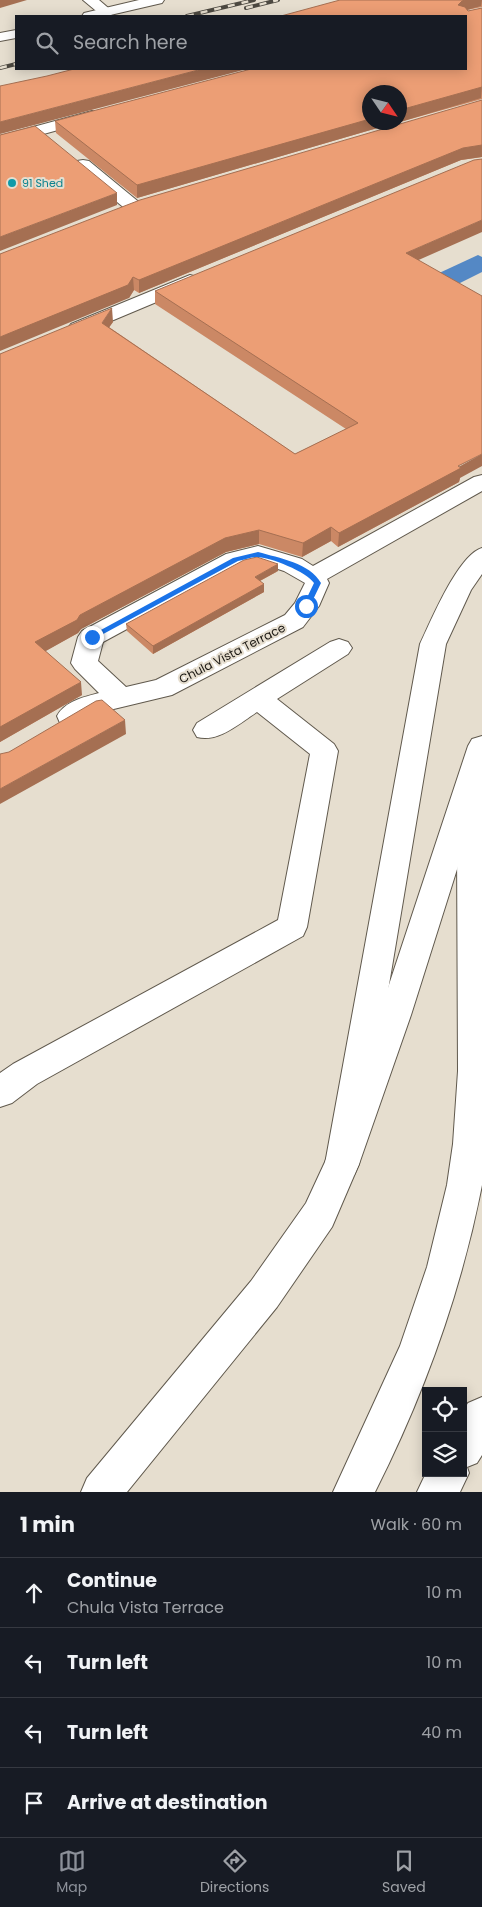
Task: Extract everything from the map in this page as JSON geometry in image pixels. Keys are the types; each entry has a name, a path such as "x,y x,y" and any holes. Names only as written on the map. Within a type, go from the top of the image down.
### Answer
{"main road":[{"path":"90,0 106,12"},
{"path":"93,15 157,0"},
{"path":"0,38 15,34"},
{"path":"0,141 106,112"},
{"path":"39,130 54,142"},
{"path":"68,154 134,207"},
{"path":"116,214 153,201"},
{"path":"64,333 211,272"},
{"path":"121,698 84,663 92,637 235,560 258,554 293,565 314,576 482,482"},
{"path":"342,1164 433,644 460,588 482,556"},
{"name":"Chula Vista Terrace","path":"48,729 89,705 163,688 294,621 306,606 317,583 314,576"},
{"path":"207,730 339,648"},
{"path":"0,1092 25,1074 292,927 324,751 259,699"},
{"path":"101,1492 264,1294 319,1215 342,1164 395,1015 482,746"},
{"path":"353,1492 404,1383 437,1298 454,1238 467,1170 474,1084 475,992 471,852 482,756"},
{"path":"467,1443 482,1417"},
{"path":"437,1492 446,1477"}],"water":[{"path":"478,255 482,257 482,272 456,285 437,274"}],"building":[{"path":"340,0 465,0 458,5 465,7 468,11 482,8 482,87 407,108 407,85 362,85 362,121 137,185 55,121 247,70 467,70 467,15 285,15"},
{"path":"70,70 198,70 0,122 0,86"},
{"path":"482,100 482,145 463,148 139,280 133,277 128,285 0,337 0,254 140,200 379,130 407,130 407,122"},
{"path":"35,126 117,193 0,237 0,135"},
{"path":"482,159 482,220 406,253 482,296 482,454 458,466 461,468 339,533 331,527 303,543 259,530 225,538 80,615 77,620 35,642 81,682 0,727 0,354 112,308 102,323 295,454 358,423 155,291 474,160"},
{"path":"257,557 278,564 255,577 264,584 153,646 126,624 244,560"},
{"path":"102,700 125,720 0,789 0,754 9,752 96,701"}],"railway":[{"path":"191,15 254,0"},
{"path":"246,8 278,0"},
{"path":"0,68 15,64"}],"place":[{"name":"91 Shed","path":"12,183"}],"route":[{"path":"92,637 235,560 258,554 293,565 314,576 317,583 306,606"}]}
